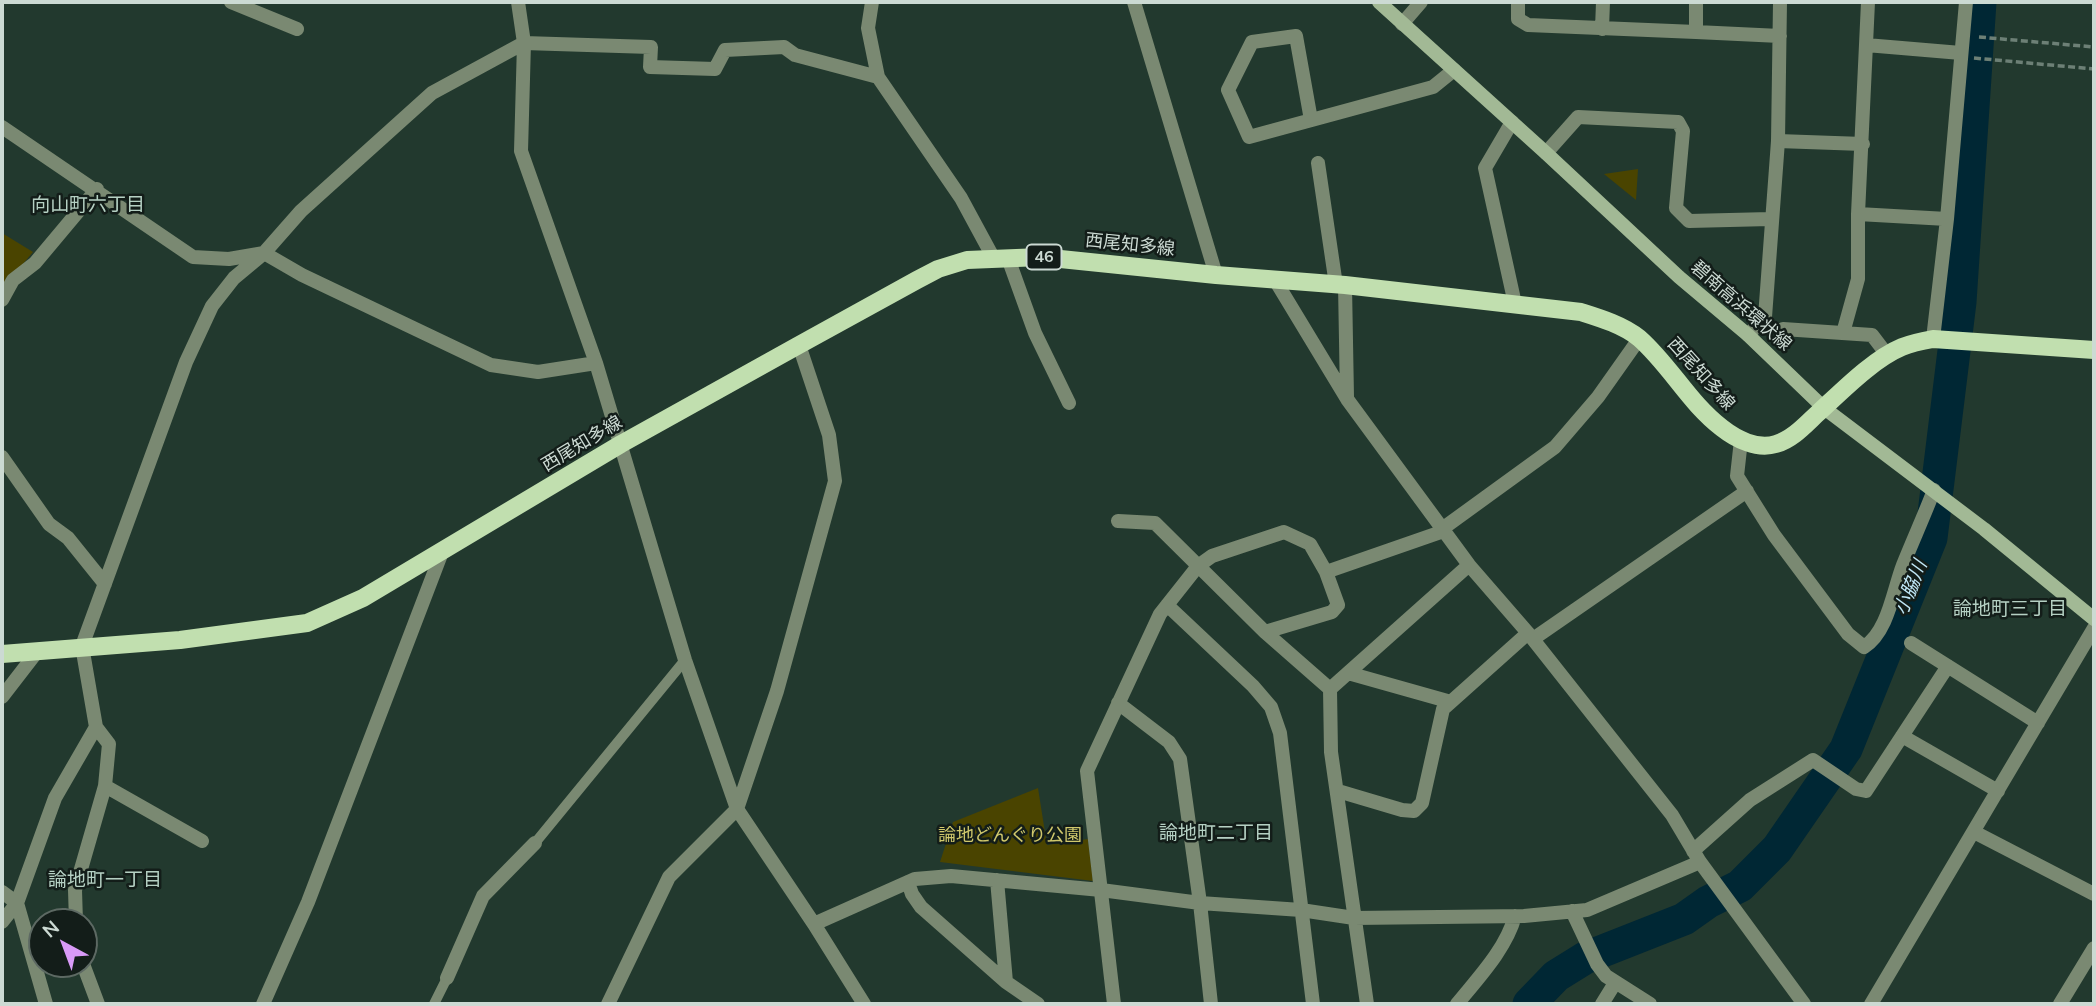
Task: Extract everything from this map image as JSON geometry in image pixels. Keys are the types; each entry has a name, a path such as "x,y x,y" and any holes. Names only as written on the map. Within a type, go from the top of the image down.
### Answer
{"main road":[{"name":"碧南高浜環状線","path":"1380,2 1679,277 1748,335 1824,408 1984,528 2094,619"},
{"name":"西尾知多線","path":"2,654 180,640 307,623 363,598 621,444 799,345 938,269 967,260 1041,257 1341,285 1581,312 1607,320 1639,339 1665,364 1704,415 1741,440 1754,445 1773,445 1792,437 1859,376 1899,348 1933,339 2094,350"}],"street":[{"path":"230,2 297,29"},
{"path":"518,2 524,43 521,151 596,363 685,660 737,809 814,923 864,1004"},
{"path":"872,2 868,28 878,76 1001,259 1069,403"},
{"path":"1135,2 1216,275"},
{"path":"1402,24 1421,2"},
{"path":"1518,2 1518,19 1528,25 1780,36"},
{"path":"1602,2 1602,29"},
{"path":"1696,2 1696,32"},
{"path":"1748,335 1765,317 1777,141 1780,2"},
{"path":"1843,333 1858,279 1858,214 1868,2"},
{"path":"1933,339 1947,219 1966,2"},
{"path":"1311,120 1296,36 1252,42 1228,90 1249,137 1433,87 1454,70"},
{"path":"76,908 75,890 106,786 109,744 96,727 82,646 186,362 212,306 234,278 264,253 301,212 432,93 524,43 651,47 650,67 715,69 725,50 784,47 795,55 878,76"},
{"path":"1866,45 1961,55"},
{"path":"1546,153 1578,117 1678,122 1683,131 1676,208 1689,221 1770,219"},
{"path":"1512,122 1486,168 1515,303"},
{"path":"2,127 193,257 229,259 264,253 302,275 491,365 538,372 596,363"},
{"path":"1777,141 1863,144"},
{"path":"1318,163 1341,285 1347,399"},
{"path":"2,300 13,280 35,263 97,190"},
{"path":"1858,214 1947,219"},
{"path":"1275,280 1347,399 1469,565 1531,636 1672,815 1696,856 1804,1004"},
{"path":"1783,329 1872,335 1888,356"},
{"path":"1326,572 1443,530 1556,447 1598,397 1639,339"},
{"path":"608,1004 669,877 737,809 777,691 835,481 830,435 799,345"},
{"path":"1741,440 1737,476 1774,535 1848,634 1864,647 1871,642 1881,626 1902,566 1934,490"},
{"path":"2,457 49,524 68,538 105,584"},
{"path":"1338,790 1402,810 1414,811 1422,803 1443,709 1531,636 1746,491"},
{"path":"1118,521 1155,523 1265,632 1330,689 1331,752 1367,1004"},
{"path":"1114,1004 1087,771 1160,614 1198,566 1212,556 1284,532 1310,544 1326,572 1338,605 1332,612 1265,632"},
{"path":"264,1004 308,902 442,552"},
{"path":"1330,689 1469,565"},
{"path":"1167,605 1253,686 1271,707 1280,733 1313,1004"},
{"path":"1871,1004 2094,628"},
{"path":"1912,643 2038,723"},
{"path":"2,697 36,653"},
{"path":"814,923 915,879 951,876 1101,890 1200,903 1301,910 1354,918 1515,916 1587,910 1696,856 1750,800 1813,760 1856,789 1866,791 1948,666"},
{"path":"1348,673 1451,702"},
{"path":"1118,703 1169,742 1180,759 1211,1004"},
{"path":"2,922 17,903 55,798 96,727"},
{"path":"1902,736 1998,791"},
{"path":"106,786 202,841"},
{"path":"1974,832 2094,894"},
{"path":"447,978 483,896 535,843"},
{"path":"997,880 1006,982"},
{"path":"908,882 921,907 1006,982 1038,1004"},
{"path":"2,892 17,903 46,1004"},
{"path":"1572,911 1597,964 1606,976 1650,1004"},
{"path":"1457,1004 1491,960 1512,928 1515,916"},
{"path":"2060,1004 2094,948"},
{"path":"88,978 98,1004"},
{"path":"1602,1004 1615,983"}],"lane":[{"path":"535,843 685,660"},
{"path":"434,1004 447,978"}],"path":[{"path":"1963,35 2094,47"},
{"path":"1961,55 2094,69"}],"green space":[{"path":"1638,169 1636,200 1604,174"},
{"path":"2,233 33,252 2,289"},
{"name":"論地どんぐり公園","path":"1038,788 1047,845 1088,839 1093,881 940,862 953,822"}],"waterway":[{"name":"小脇川","path":"1529,1004 1556,976 1585,958 1684,919 1708,902 1740,886 1777,849 1846,749 1931,538 1960,302 1980,2"}],"district":[{"name":"向山町六丁目","path":"88,205"},
{"name":"論地町三丁目","path":"2010,609"},
{"name":"論地町二丁目","path":"1216,833"},
{"name":"論地町一丁目","path":"105,880"}]}
